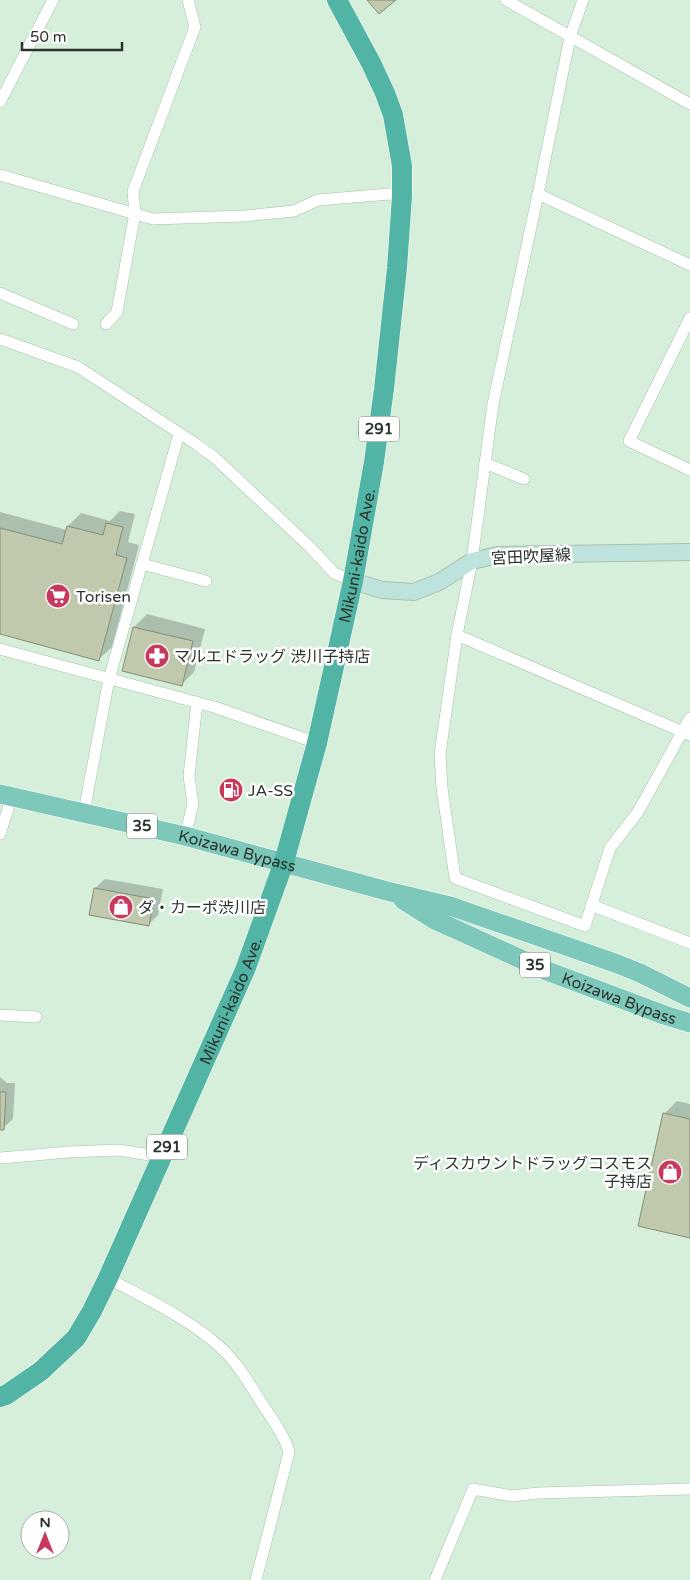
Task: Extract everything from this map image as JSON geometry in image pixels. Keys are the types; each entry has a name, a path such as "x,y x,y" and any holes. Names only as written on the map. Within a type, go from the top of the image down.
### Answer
{"highway":[{"name":"Mikuni-kaido Ave.","path":"0,1397 6,1395 41,1371 76,1338 92,1312 163,1157 245,970 284,862 317,743 353,581 374,462 397,268 402,196 402,166 393,116 378,78 337,0"}],"main road":[{"name":"宮田吹屋線","path":"353,581 382,590 414,592 439,582 472,561 498,555 690,552"},
{"name":"Koizawa Bypass","path":"6,795 185,836 387,891 450,906 614,963 640,973 690,998"},
{"name":"Koizawa Bypass","path":"387,891 433,919 547,971 690,1023"}],"street":[{"path":"0,102 53,0"},
{"path":"106,324 117,312 135,213 133,191 195,27 188,0"},
{"path":"506,0 690,104"},
{"path":"583,0 570,37 493,404 472,561 457,635 440,754 442,788 455,878 585,926 610,848 638,812 686,733 690,718"},
{"path":"0,175 153,219 245,216 294,211 318,200 389,194 402,196"},
{"path":"538,194 690,265"},
{"path":"0,293 73,324"},
{"path":"690,318 629,441 690,470"},
{"path":"0,339 78,367 196,444 214,457 310,547 334,573 353,581"},
{"path":"84,812 109,679 179,434"},
{"path":"485,464 524,479"},
{"path":"142,564 206,581"},
{"path":"457,635 686,733"},
{"path":"0,649 214,707 317,743"},
{"path":"185,836 193,804 189,776 197,702"},
{"path":"0,834 6,795"},
{"path":"591,905 690,943"},
{"path":"0,1015 36,1017"},
{"path":"0,1158 118,1150 163,1157"},
{"path":"108,1278 204,1334 221,1348 244,1376 285,1438 289,1452 256,1580"},
{"path":"435,1580 473,1489 512,1496 538,1493 690,1489"}],"building":[{"path":"367,0 396,0 379,14"},
{"name":"Torisen","path":"106,523 123,527 116,555 127,558 99,661 0,634 0,528 62,544 67,526 103,535"},
{"name":"マルエドラッグ 渋川子持店","path":"133,627 193,641 182,686 122,671"},
{"name":"ダ・カーポ渋川店","path":"94,888 154,899 149,926 89,915"},
{"path":"0,1092 6,1092 4,1130 0,1130"},
{"name":"ディスカウントドラッグコスモス 子持店","path":"663,1113 690,1119 690,1238 638,1226"}],"place":[{"name":"Torisen","path":"58,596"},
{"name":"マルエドラッグ 渋川子持店","path":"157,656"},
{"name":"JA-SS","path":"231,790"},
{"name":"ダ・カーポ渋川店","path":"121,907"},
{"name":"ディスカウントドラッグコスモス 子持店","path":"670,1172"}]}
